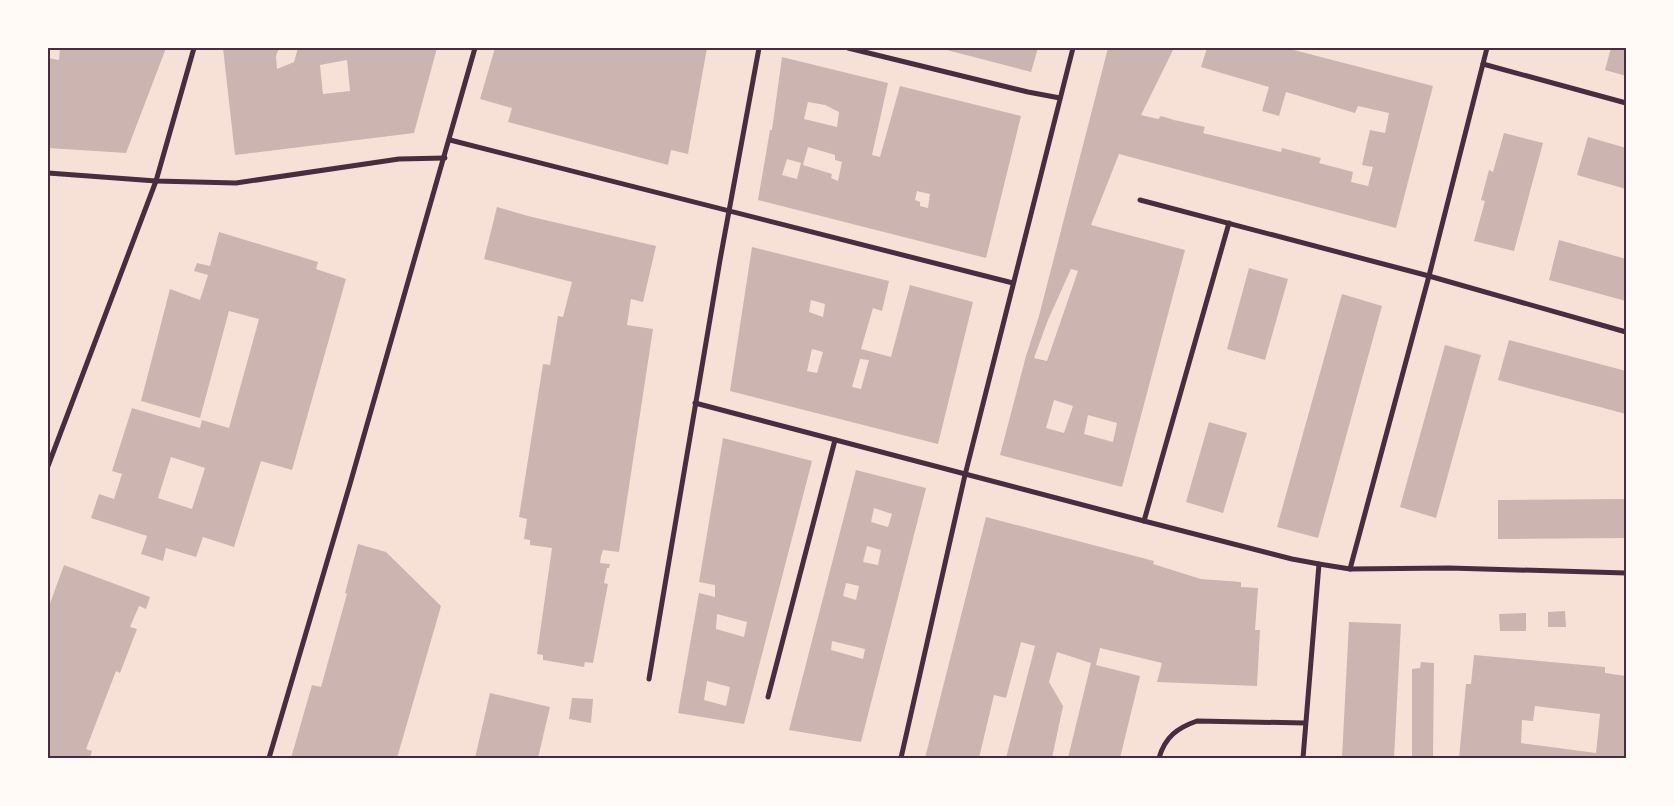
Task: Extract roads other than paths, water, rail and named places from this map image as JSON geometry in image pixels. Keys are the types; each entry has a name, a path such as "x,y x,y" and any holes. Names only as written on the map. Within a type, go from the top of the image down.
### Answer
{"street":[{"path":"48,466 156,180 194,48"},
{"path":"269,758 450,140 475,48"},
{"path":"649,679 695,403 759,48"},
{"path":"848,48 1028,92 1060,98"},
{"path":"901,758 965,475 1073,48"},
{"path":"1350,569 1429,276 1487,48"},
{"path":"1483,64 1626,103"},
{"path":"450,140 1013,283"},
{"path":"48,173 236,183 400,159 444,158"},
{"path":"1140,200 1429,276 1626,332"},
{"path":"1144,521 1228,223"},
{"path":"695,403 965,475 1292,559 1319,564 1350,569 1449,568 1626,573"},
{"path":"768,697 835,440"},
{"path":"1303,758 1319,564"},
{"path":"1159,758 1170,736 1182,726 1197,720 1305,723"}]}
